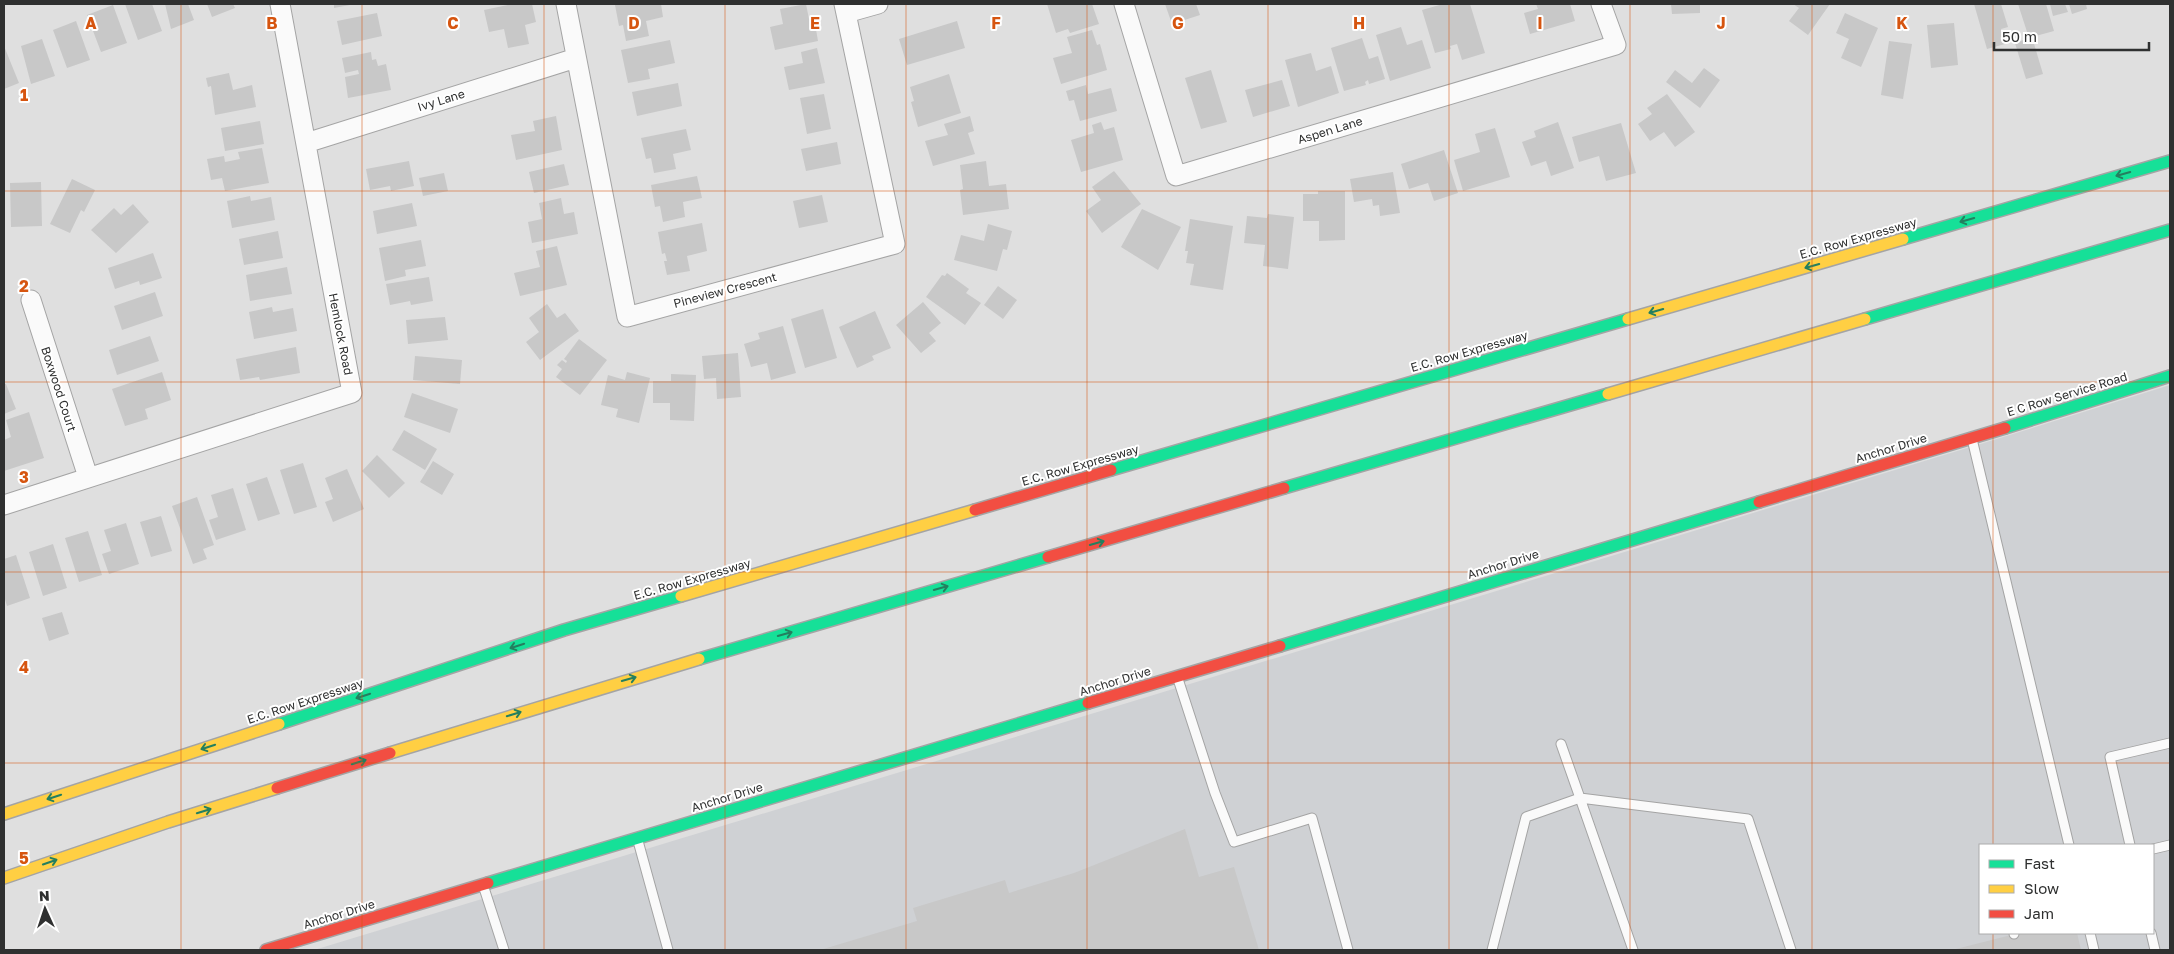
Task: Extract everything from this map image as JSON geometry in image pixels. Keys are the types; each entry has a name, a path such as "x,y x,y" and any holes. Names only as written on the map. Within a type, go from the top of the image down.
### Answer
{"main road":[{"name":"E.C. Row Expressway","path":"4,814 573,628 2170,161"},
{"path":"4,878 168,822 582,693 2170,230"},
{"name":"E C Row Service Road","path":"1972,438 2170,376"},
{"name":"Anchor Drive","path":"266,950 1972,438"}],"street":[{"name":"Hemlock Road","path":"4,505 352,393 280,4"},
{"name":"Pineview Crescent","path":"566,4 627,317 894,244 845,9"},
{"path":"845,9 878,4"},
{"name":"Aspen Lane","path":"1124,4 1176,176 1616,45 1601,4"},
{"name":"Ivy Lane","path":"306,143 576,58"},
{"name":"Boxwood Court","path":"31,300 88,477"}],"lane":[{"path":"1972,438 2069,844"},
{"path":"1177,677 1215,793 1234,842 1312,818 1348,950"},
{"path":"2130,844 2110,758 2170,743"},
{"path":"1561,744 1633,950"},
{"path":"1492,950 1526,817 1580,798 1748,819 1791,950"},
{"path":"637,839 668,950"},
{"path":"2154,849 2170,845"},
{"path":"484,885 504,950"},
{"path":"2090,934 2094,950"},
{"path":"2151,934 2155,950"}],"shaded area":[{"path":"2170,385 2170,950 314,950 2000,438"}],"building":[{"path":"125,4 152,4 162,31 138,40"},
{"path":"165,4 188,4 194,20 171,29"},
{"path":"207,4 233,4 235,8 212,17"},
{"path":"334,4 350,4 350,5 334,8"},
{"path":"513,4 532,4 536,22 525,25 529,44 508,48 504,29 489,32 484,10"},
{"path":"661,4 663,17 646,21 649,36 626,41 623,25 619,26 615,5"},
{"path":"806,4 809,19 814,18 818,41 775,50 770,27 783,24 780,9"},
{"path":"1047,4 1092,4 1099,24 1070,33 1068,29 1056,33"},
{"path":"1165,4 1196,4 1200,15 1172,24"},
{"path":"1443,4 1470,4 1485,53 1462,60 1457,44 1450,46 1451,49 1435,53 1422,10"},
{"path":"1536,4 1570,4 1575,21 1530,34 1524,13 1538,9"},
{"path":"1671,4 1700,4 1700,13 1672,14"},
{"path":"1793,4 1830,4 1808,35 1789,21 1799,8"},
{"path":"1974,4 2001,4 2008,27 2001,29 2005,44 1987,49"},
{"path":"2018,4 2046,4 2054,31 2032,37 2043,74 2026,79 2015,43 2029,38"},
{"path":"2050,4 2065,4 2068,12 2053,16"},
{"path":"2069,4 2086,4 2087,9 2072,14"},
{"path":"113,5 127,43 101,52 87,15"},
{"path":"377,13 382,36 342,45 337,21"},
{"path":"1845,13 1878,28 1861,67 1841,58 1849,39 1836,33"},
{"path":"76,21 90,60 67,68 53,30"},
{"path":"957,21 965,48 907,65 899,39"},
{"path":"1954,23 1958,65 1931,68 1927,25"},
{"path":"1401,27 1407,45 1422,40 1431,68 1390,81 1376,35"},
{"path":"1092,30 1097,45 1100,44 1107,70 1061,84 1053,58 1072,53 1067,37"},
{"path":"1362,38 1369,59 1378,56 1385,79 1369,84 1368,80 1365,82 1366,85 1344,91 1331,48"},
{"path":"42,39 55,76 31,84 21,46"},
{"path":"670,40 675,63 648,69 650,79 628,83 621,50"},
{"path":"1889,41 1912,44 1903,99 1881,95"},
{"path":"4,46 19,83 4,89"},
{"path":"817,48 825,83 789,90 784,67 803,63 801,52"},
{"path":"371,52 372,60 376,59 378,66 386,64 391,90 348,98 345,77 359,74 358,70 345,73 342,58"},
{"path":"1311,53 1316,71 1331,66 1339,93 1298,107 1285,60"},
{"path":"1704,68 1720,80 1700,108 1666,82 1675,70 1692,83"},
{"path":"1211,70 1227,122 1201,129 1185,78"},
{"path":"229,73 233,90 252,85 256,107 215,115 211,86 208,87 206,78"},
{"path":"949,74 961,113 918,127 911,102 914,101 910,87"},
{"path":"1282,80 1290,106 1253,117 1245,90"},
{"path":"678,83 682,106 637,116 632,92"},
{"path":"1086,85 1088,94 1111,88 1117,111 1080,121 1074,100 1069,101 1066,91"},
{"path":"824,94 831,129 807,134 800,98"},
{"path":"1667,94 1695,132 1675,147 1664,132 1650,141 1638,124 1652,114 1647,108"},
{"path":"556,116 562,150 516,160 511,135 535,131 533,121"},
{"path":"970,116 974,131 968,133 975,154 933,166 925,141 948,135 944,124"},
{"path":"260,121 264,144 225,151 221,128"},
{"path":"1101,122 1104,130 1114,127 1123,160 1081,172 1071,140 1094,133 1092,125"},
{"path":"1558,122 1574,168 1551,176 1546,161 1531,166 1522,142 1536,137 1534,131"},
{"path":"1621,123 1636,173 1606,181 1599,156 1579,162 1572,137"},
{"path":"1495,128 1510,177 1463,191 1454,160 1480,152 1475,134"},
{"path":"686,129 691,150 673,154 676,169 654,173 651,158 646,159 641,138"},
{"path":"837,142 841,164 806,171 801,149"},
{"path":"262,148 269,183 225,191 222,178 211,180 207,159 224,156 225,162 240,159 238,152"},
{"path":"1444,150 1458,193 1434,201 1428,183 1409,189 1401,164"},
{"path":"409,161 414,186 391,191 390,186 370,190 366,169"},
{"path":"986,161 989,186 1006,184 1009,209 963,215 960,190 963,189 960,165"},
{"path":"564,164 569,185 534,193 529,172"},
{"path":"1114,171 1141,204 1102,233 1086,211 1101,200 1092,187"},
{"path":"1393,172 1400,213 1380,216 1379,205 1373,206 1372,199 1354,202 1350,179"},
{"path":"444,173 448,191 423,196 419,178"},
{"path":"697,176 702,198 683,202 685,217 663,222 660,206 655,207 651,185"},
{"path":"72,179 95,190 84,212 81,210 70,233 50,224"},
{"path":"41,182 42,226 11,227 10,183"},
{"path":"1318,191 1345,191 1345,240 1319,241 1319,221 1303,221 1303,194 1318,194"},
{"path":"822,195 828,222 799,228 793,201"},
{"path":"250,196 251,201 271,197 275,220 232,228 227,201"},
{"path":"561,198 564,214 574,212 578,234 532,243 528,222 542,219 539,203"},
{"path":"412,203 417,226 377,234 373,211"},
{"path":"133,204 149,222 116,253 91,230 114,208 121,215"},
{"path":"1142,209 1181,227 1158,270 1121,247"},
{"path":"1268,214 1294,217 1288,269 1263,266 1265,245 1244,243 1247,216 1267,218"},
{"path":"1190,219 1233,226 1223,290 1190,285 1194,264 1186,263 1188,251 1185,251"},
{"path":"702,223 707,251 687,256 690,271 667,275 664,261 667,261 665,253 662,254 658,232"},
{"path":"988,224 1012,231 1007,250 1003,249 997,271 954,260 961,235 984,241"},
{"path":"278,231 283,258 244,265 239,239"},
{"path":"421,240 426,266 405,270 406,276 385,281 379,248"},
{"path":"557,246 567,285 520,296 514,273 540,267 536,251"},
{"path":"153,253 162,278 140,285 139,281 115,289 108,268"},
{"path":"287,267 292,294 250,301 246,275"},
{"path":"947,273 969,289 966,293 981,303 965,325 926,297 942,275 945,276"},
{"path":"429,277 433,301 411,305 410,301 390,305 386,284"},
{"path":"998,286 1017,300 1003,319 984,305"},
{"path":"155,292 163,316 122,330 114,306"},
{"path":"923,302 941,323 929,333 936,341 921,353 896,325"},
{"path":"547,304 557,318 565,313 579,331 540,360 526,342 539,332 529,318"},
{"path":"272,307 273,312 293,308 297,331 254,339 249,312"},
{"path":"823,309 837,358 805,368 791,319"},
{"path":"875,311 891,348 872,356 874,360 857,368 839,327"},
{"path":"445,317 448,340 408,344 406,320"},
{"path":"783,326 796,373 771,380 767,363 751,367 744,344 760,339 758,333"},
{"path":"150,336 159,361 117,375 109,350"},
{"path":"579,339 607,360 580,395 556,377 562,369 557,365 562,360 566,363 567,361 564,359"},
{"path":"296,347 300,373 260,380 259,377 240,380 236,359"},
{"path":"738,353 741,397 717,399 716,378 704,379 702,356"},
{"path":"415,356 462,360 460,384 413,380"},
{"path":"162,372 171,400 145,409 148,419 125,426 112,389"},
{"path":"627,372 650,378 639,423 616,417 618,409 601,405 608,375 625,380"},
{"path":"671,374 696,375 694,421 670,420 670,403 653,403 653,381 671,381"},
{"path":"4,384 6,384 16,409 4,414"},
{"path":"412,393 458,409 450,433 404,417"},
{"path":"29,412 44,458 4,471 4,440 11,437 6,420"},
{"path":"404,430 437,449 425,470 392,450"},
{"path":"377,455 405,483 389,498 362,471"},
{"path":"433,461 454,474 442,495 420,482"},
{"path":"303,463 317,507 294,514 280,470"},
{"path":"347,469 364,509 333,522 325,502 333,499 325,478"},
{"path":"267,477 280,514 258,521 246,484"},
{"path":"233,488 246,530 216,540 209,520 218,517 211,495"},
{"path":"197,497 214,545 203,549 207,559 193,564 172,506"},
{"path":"161,516 172,551 151,557 140,522"},
{"path":"126,523 139,564 109,574 102,554 111,551 104,530"},
{"path":"88,531 102,575 79,582 65,538"},
{"path":"53,544 67,588 43,596 29,552"},
{"path":"16,555 30,598 7,606 4,596 4,559"},
{"path":"62,612 69,634 49,641 42,618"},
{"path":"1185,829 1199,877 1234,867 1259,950 820,950 917,921 913,908 1005,880 1009,893 1074,873"},
{"path":"2015,934 2077,934 2081,950 1952,950"}],"traffic: fast":[{"path":"1903,239 2170,161"},
{"path":"1865,319 2170,230"},
{"path":"1111,470 1628,319"},
{"path":"2005,428 2170,376"},
{"path":"1284,488 1608,394"},
{"path":"1280,646 1759,502"},
{"path":"699,659 1048,557"},
{"path":"279,724 564,630 681,596"},
{"path":"488,883 1088,703"}],"traffic: slow":[{"path":"1628,319 1903,239"},
{"path":"1608,394 1865,319"},
{"path":"681,596 975,510"},
{"path":"390,753 699,659"},
{"path":"4,814 279,724"},
{"path":"4,878 168,822 277,788"}],"traffic: jam":[{"path":"1759,502 2005,428"},
{"path":"975,510 1111,470"},
{"path":"1048,557 1284,488"},
{"path":"1088,703 1280,646"},
{"path":"277,788 390,753"},
{"path":"266,950 488,883"}]}
